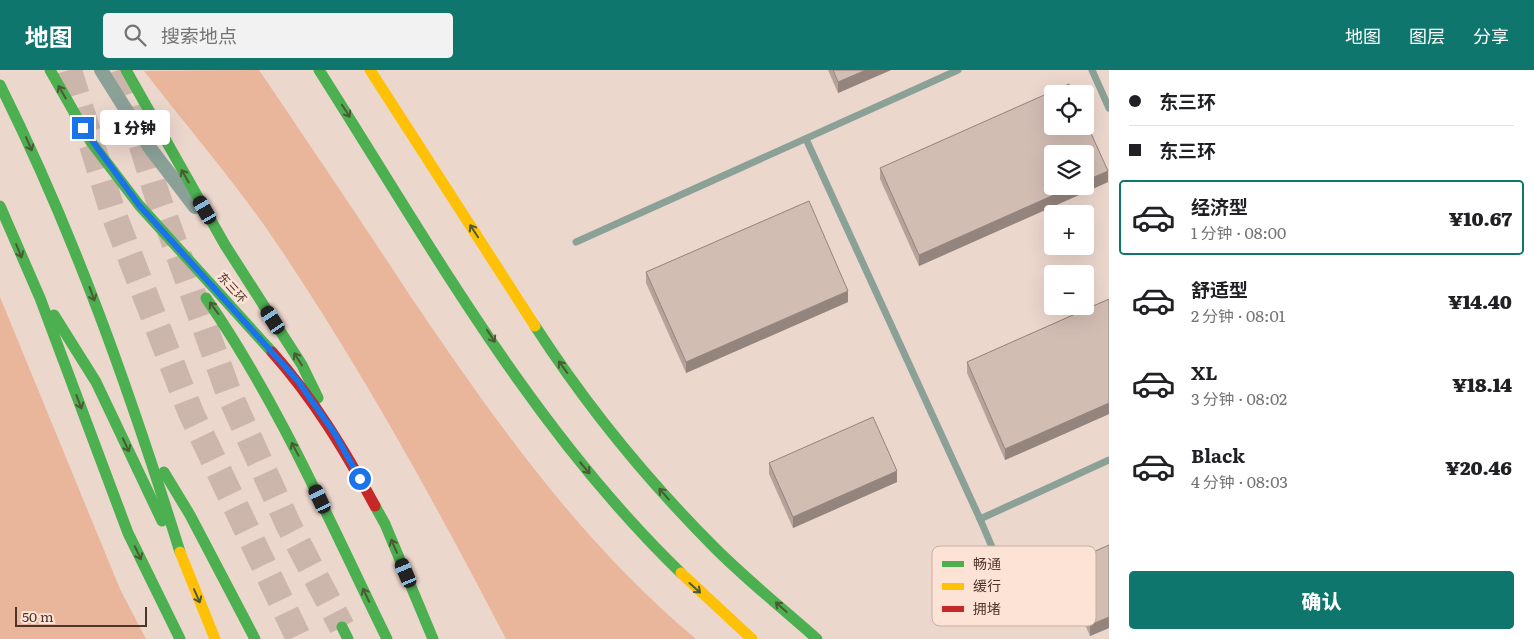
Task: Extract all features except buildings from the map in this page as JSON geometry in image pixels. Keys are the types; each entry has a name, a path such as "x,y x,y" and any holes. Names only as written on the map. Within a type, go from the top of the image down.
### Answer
{"main road":[{"name":"东三环","path":"50,70 91,142 139,205 298,381 335,434 385,524 433,639"},
{"path":"126,70 225,245 302,365 335,434"},
{"path":"319,70 515,373 568,446 648,540 686,580 752,639"},
{"path":"370,70 550,349 602,420 698,530 817,639"},
{"path":"0,85 24,133 78,255 146,443 184,566"},
{"path":"139,205 222,320 276,414 312,481 387,639"},
{"path":"0,206 40,298 128,533 180,639"},
{"path":"40,298 64,327 96,382 184,566 215,639"},
{"path":"146,443 190,515 255,639"},
{"path":"342,627 348,639"}],"street":[{"path":"101,70 150,148 225,245"}],"lane":[{"path":"576,242 958,70"},
{"path":"1092,70 1109,108"},
{"path":"806,139 992,546"},
{"path":"980,519 1109,460"}],"shaded area":[{"path":"259,70 411,297 508,434 577,521 614,562 654,602 696,639 506,639 394,434 335,333 241,193 144,71"},
{"path":"0,297 120,589 146,639 0,639"}],"tunnel":[{"path":"69,70 112,210 191,413 299,639"},
{"path":"119,70 157,195 228,391 288,524 342,627"}],"traffic: fast":[{"path":"50,70 91,142 139,205 272,352"},
{"path":"126,70 225,245 302,365 318,398"},
{"path":"319,70 485,332 530,396 577,458 627,517 681,573"},
{"path":"0,85 53,199 77,256 121,373 180,552"},
{"path":"0,206 40,298 128,533 180,639"},
{"path":"206,298 233,339 281,422 387,639"},
{"path":"54,315 96,382 162,521"},
{"path":"535,326 575,385 619,442 666,496 727,560 817,639"},
{"path":"164,472 190,515 255,639"},
{"path":"375,506 385,524 433,639"},
{"path":"342,627 348,639"}],"traffic: slow":[{"path":"370,70 535,326"},
{"path":"180,552 215,639"},
{"path":"681,573 752,639"}],"traffic: jam":[{"path":"272,352 302,388 328,426 375,506"}],"route":[{"path":"83,128 91,142 139,205 298,381 335,434 360,479"}]}
